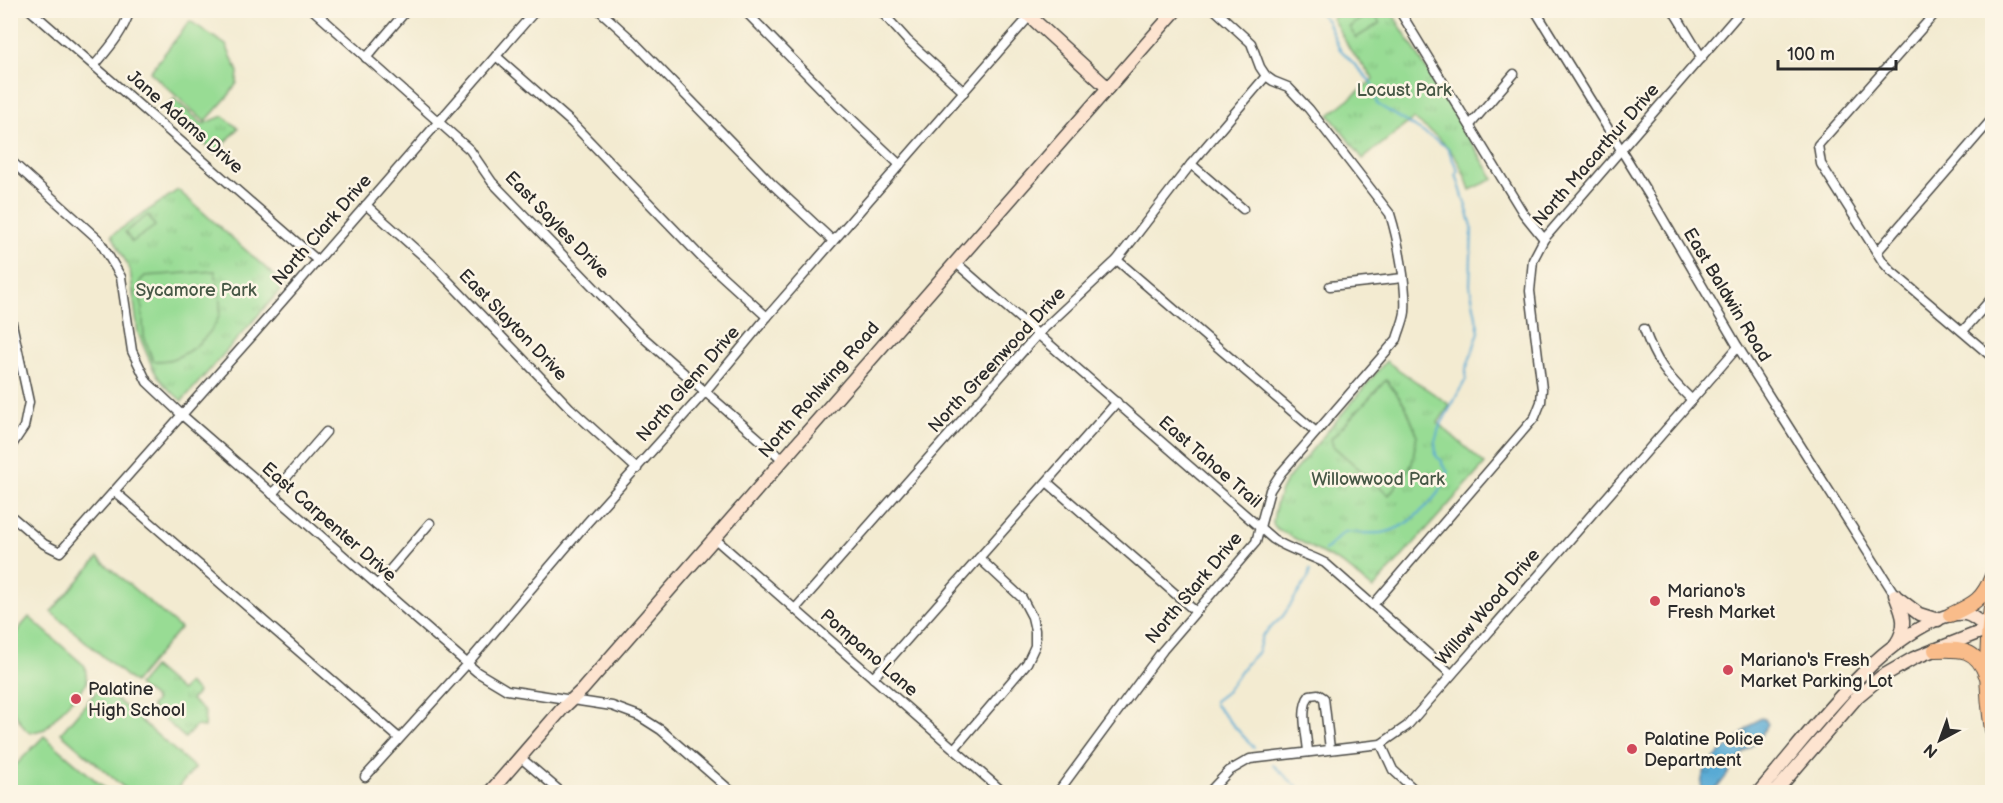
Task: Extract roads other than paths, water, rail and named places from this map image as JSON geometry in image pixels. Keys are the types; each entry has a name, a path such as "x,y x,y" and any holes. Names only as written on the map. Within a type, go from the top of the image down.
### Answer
{"main road":[{"path":"1944,617 1965,608 1984,595 1992,576"},
{"path":"1992,599 1986,675 1992,730"},
{"path":"1935,650 1962,650 1974,656 1981,663 1986,675"}],"street":[{"name":"Jane Adams Drive","path":"30,10 317,260"},
{"path":"94,66 125,27 130,10"},
{"name":"East Sayles Drive","path":"313,10 470,150 492,182 636,332 782,459"},
{"path":"366,58 407,10"},
{"name":"North Clark Drive","path":"10,514 44,544 60,552 536,10"},
{"path":"599,10 632,40 772,184 833,241"},
{"path":"744,10 838,106 900,165"},
{"path":"880,10 908,40 964,92"},
{"name":"North Rohlwing Road","path":"490,792 582,690 1176,10"},
{"path":"1215,10 1251,43 1266,76"},
{"path":"1399,10 1522,213 1544,239"},
{"name":"East Baldwin Road","path":"1535,10 1738,347 1895,595"},
{"path":"1673,10 1702,58"},
{"name":"North Macarthur Drive","path":"1373,605 1535,417 1541,402 1542,389 1530,291 1533,260 1544,239 1742,10"},
{"path":"1938,10 1818,145 1821,164 1891,271 1992,357"},
{"path":"1985,10 1992,17"},
{"path":"1029,12 1108,88"},
{"name":"North Glenn Drive","path":"365,777 704,393 766,318 964,92 1029,12"},
{"path":"496,56 571,122 702,257 766,318"},
{"path":"1470,125 1514,74"},
{"name":"North Greenwood Drive","path":"795,609 1038,334 1117,260 1191,164 1266,76"},
{"name":"North Stark Drive","path":"1058,792 1163,650 1256,542 1270,490 1281,473 1397,339 1405,313 1403,278 1396,233 1390,214 1310,109 1288,87 1266,76"},
{"path":"1877,252 1992,119"},
{"name":"East Carpenter Drive","path":"10,160 99,240 121,277 132,351 147,382 272,494 467,664 507,690 612,706 650,721 732,792"},
{"path":"1191,164 1243,209"},
{"name":"East Slayton Drive","path":"366,205 431,263 570,408 637,469"},
{"path":"1117,260 1316,432"},
{"name":"East Tahoe Trail","path":"955,262 1260,528 1282,545 1324,563 1451,674"},
{"path":"1330,286 1403,278"},
{"path":"1963,332 1992,298"},
{"path":"10,314 29,402 24,428 10,448"},
{"path":"1644,329 1652,351 1668,377 1691,399"},
{"name":"Willow Wood Drive","path":"1209,792 1229,771 1250,759 1381,744 1407,726 1738,347"},
{"path":"873,678 1117,402"},
{"path":"272,494 326,432"},
{"path":"1047,482 1195,611"},
{"path":"114,491 399,738"},
{"path":"377,585 430,523"},
{"name":"Pompano Lane","path":"714,538 1003,792"},
{"path":"954,749 1027,663 1035,646 1032,617 1022,598 979,558"},
{"path":"1895,595 1919,614 1944,617 1968,614 1991,630"},
{"path":"1895,595 1904,623 1902,634 1895,646"},
{"path":"1759,792 1861,674 1895,646 1923,627 1944,617"},
{"path":"1775,792 1858,696 1881,677 1914,658 1991,630"},
{"path":"1308,752 1305,700 1310,695 1318,694 1324,698 1330,749"},
{"path":"1829,730 1839,707 1838,701"},
{"path":"1381,744 1394,770 1417,792"},
{"path":"521,758 561,792"}],"water":[{"path":"1761,718 1765,719 1768,724 1761,736 1743,754 1718,787 1711,792 1701,792 1703,774 1711,762"}],"waterway":[{"path":"1317,10 1327,21 1339,48 1372,83 1377,104 1447,147 1458,171 1456,174 1472,226 1470,286 1479,332 1466,370 1466,379 1439,428 1435,441 1436,456 1448,472 1445,481 1432,500 1414,517 1395,529 1376,533 1344,532 1325,550"},
{"path":"1254,748 1215,705 1214,701 1226,692 1245,665 1258,652 1262,636 1283,616 1308,578 1310,570"},
{"path":"1273,765 1303,792"}],"place":[{"name":"Mariano's Fresh Market","path":"1655,601"},
{"name":"Mariano's Fresh Market Parking Lot","path":"1728,670"},
{"name":"Palatine High School","path":"76,699"},
{"name":"Palatine Police Department","path":"1632,749"}],"park label":[{"name":"Locust Park","path":"1404,90"},
{"name":"Sycamore Park","path":"196,290"},
{"name":"Willowwood Park","path":"1378,479"}]}
